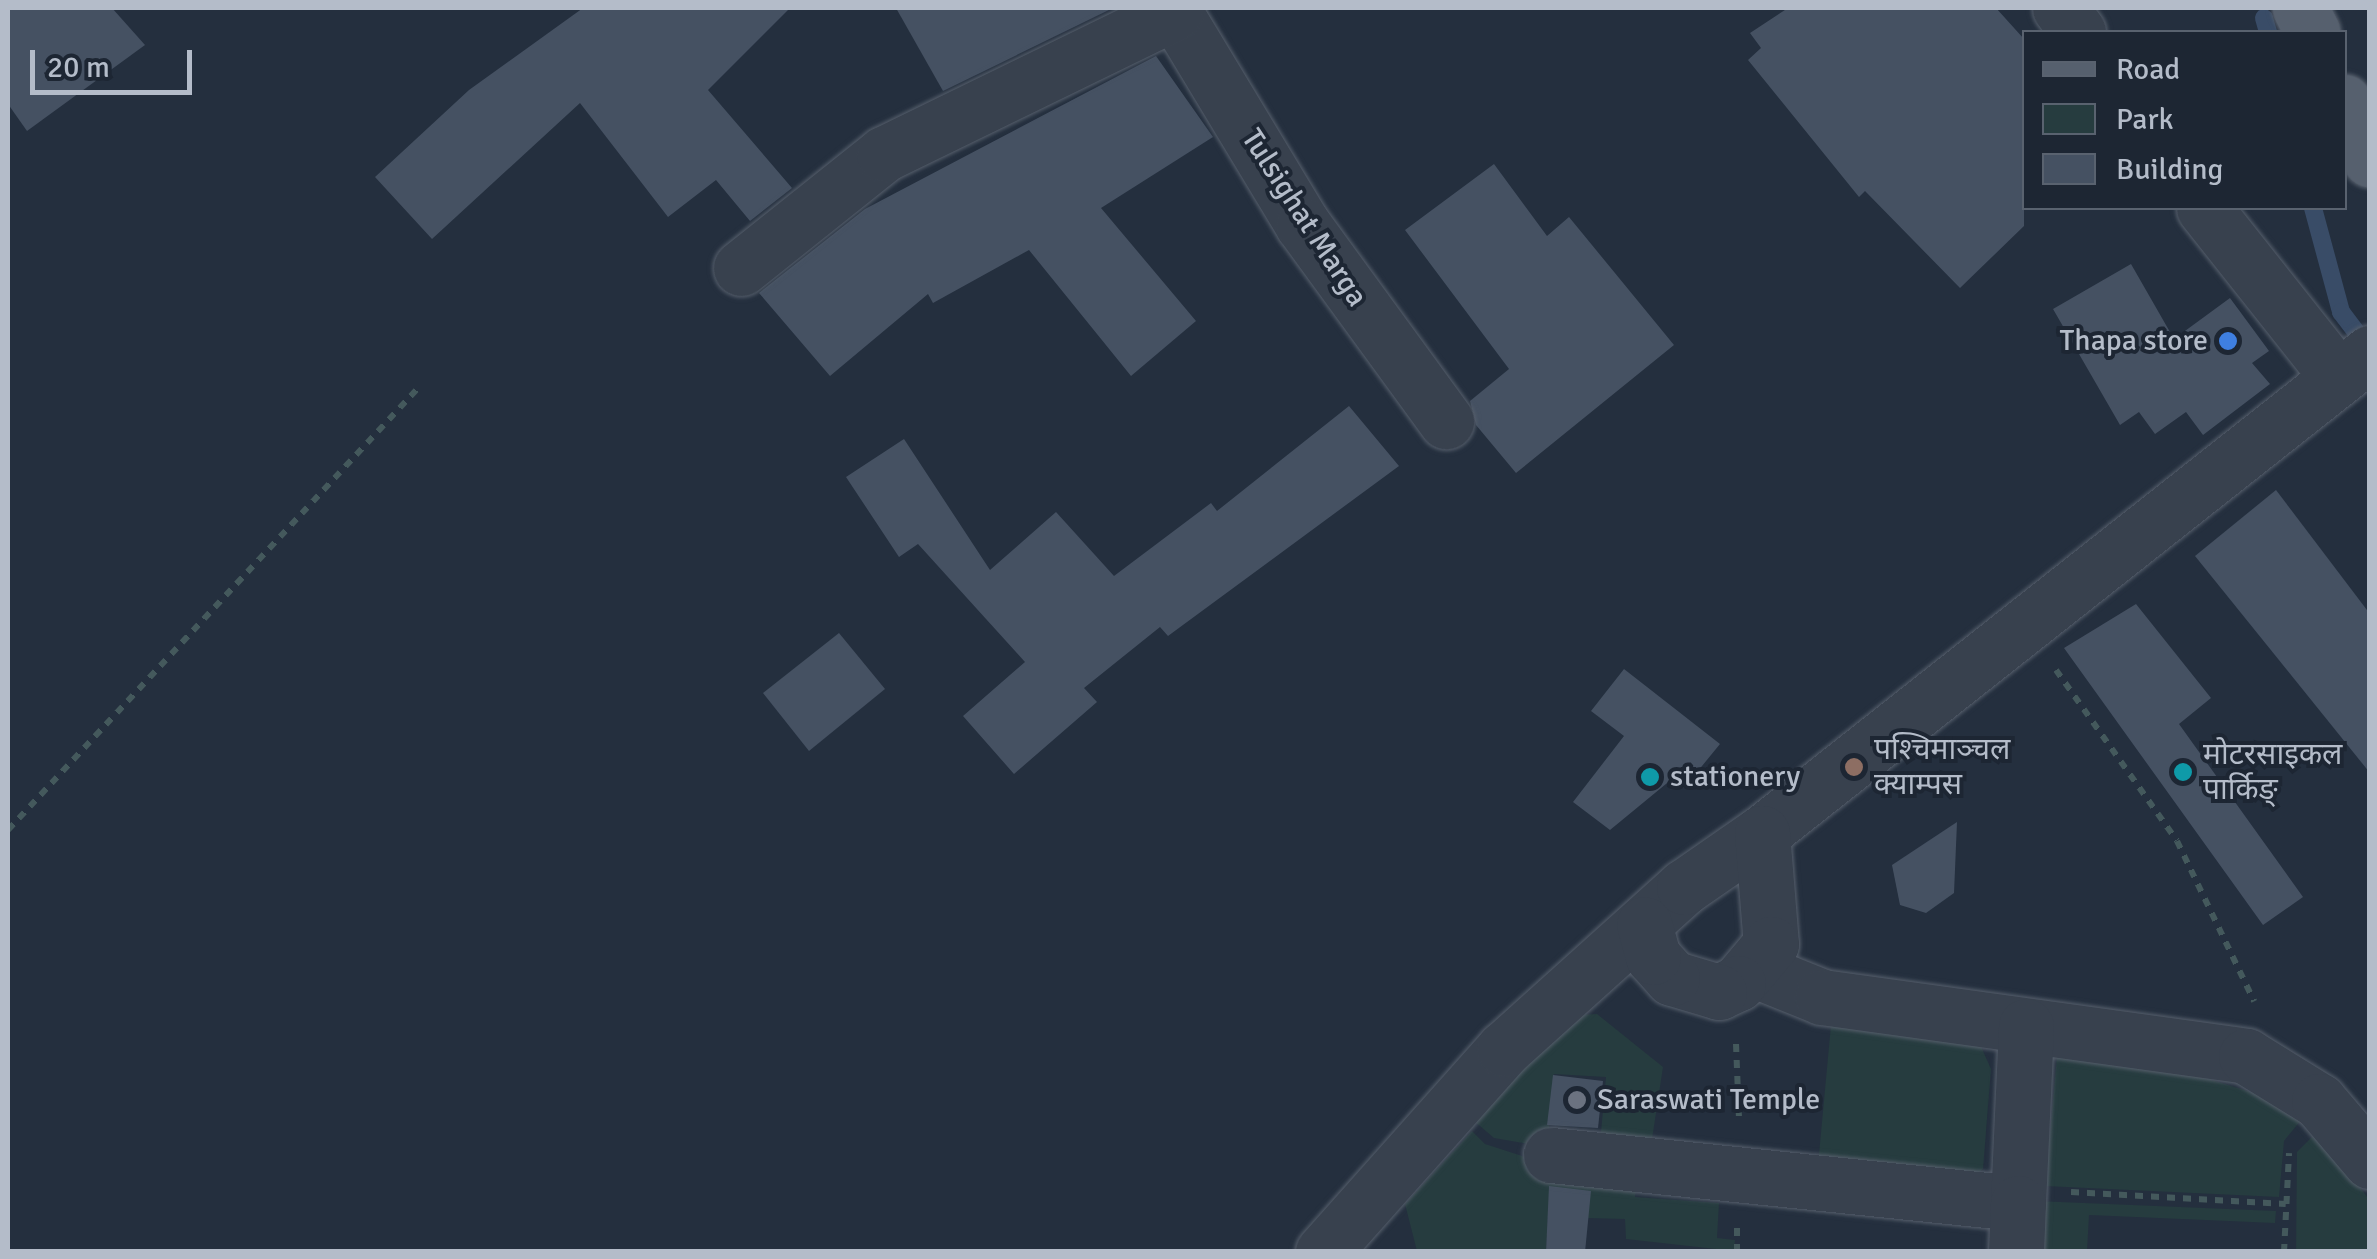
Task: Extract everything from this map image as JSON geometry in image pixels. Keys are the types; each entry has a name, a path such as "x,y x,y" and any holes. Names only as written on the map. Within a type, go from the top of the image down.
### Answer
{"street":[{"path":"2060,8 2076,30"},
{"path":"741,268 884,154 1174,10"},
{"name":"Tulsighat Marga","path":"1174,10 1303,226 1446,422"},
{"path":"1323,1252 1504,1049 1644,924 2354,365 2206,210"},
{"path":"1644,924 1653,957 1694,989 1719,992 1755,970 1773,934 1762,833"},
{"path":"1755,970 1822,997 2246,1056 2320,1101 2370,1161"},
{"path":"1551,1155 2018,1215 2026,1026"}],"path":[{"path":"8,830 420,386"},
{"path":"2044,652 2177,842 2252,989 2256,1024"},
{"path":"1739,1103 1742,1084"},
{"path":"2284,1252 2290,1136 2320,1101"},
{"path":"2018,1215 2286,1204"}],"green space":[{"path":"1597,1014 1663,1067 1649,1159 1599,1154 1606,1077 1554,1074 1547,1147 1494,1138 1473,1120 1492,1090 1579,1015"},
{"path":"1831,1025 1978,1040 1991,1069 1983,1169 1970,1178 1818,1165"},
{"path":"2057,1057 2192,1074 2277,1100 2301,1120 2284,1141 2279,1197 2045,1186"},
{"path":"1472,1131 1485,1144 1550,1165 1637,1174 1635,1197 1719,1203 1717,1238 1735,1240 1734,1251 1626,1239 1625,1219 1548,1217 1546,1251 1417,1251 1405,1204"},
{"path":"2316,1133 2369,1199 2369,1251 2296,1252 2297,1152"},
{"path":"2036,1201 2276,1211 2275,1223 2089,1215 2087,1251 2034,1252"}],"building":[{"path":"8,8 112,8 145,45 27,131 8,104"},
{"path":"583,8 790,8 708,90 792,188 750,221 716,180 668,217 580,103 432,239 375,177 469,90"},
{"path":"896,8 1113,8 943,91"},
{"path":"1788,8 1996,8 2022,37 2024,226 1960,288 1865,191 1859,197 1748,60 1761,48 1750,33"},
{"path":"1156,56 1213,137 1101,208 1196,321 1131,376 1029,250 933,303 928,294 830,376 759,293 865,209"},
{"path":"1494,164 1547,236 1569,217 1674,345 1516,473 1476,425 1470,401 1509,369 1405,230"},
{"path":"2131,264 2174,339 2230,298 2269,351 2252,363 2270,384 2203,435 2186,412 2155,434 2139,412 2120,425 2053,309"},
{"path":"1349,406 1399,466 1168,636 1160,627 1084,688 1097,702 1014,774 963,716 1025,662 918,544 899,557 846,477 904,439 990,570 1056,512 1114,576 1211,503 1217,511"},
{"path":"2276,490 2370,614 2370,773 2195,556"},
{"name":"मोटरसाइकल पार्किङ्","path":"2136,604 2211,698 2179,724 2303,897 2263,925 2064,648"},
{"path":"839,633 885,689 809,751 763,693"},
{"path":"1624,669 1720,744 1684,788 1672,779 1610,830 1573,802 1624,736 1591,711"},
{"path":"1957,822 1954,893 1926,913 1900,905 1892,865"},
{"path":"1553,1075 1603,1081 1598,1128 1547,1125"},
{"path":"1549,1186 1591,1191 1585,1252 1546,1252"}],"waterway":[{"path":"2264,18 2267,30"},
{"path":"2314,210 2341,312 2369,349"}],"place":[{"name":"Thapa store","path":"2228,341"},
{"name":"पश्‍चिमाञ्‍चल क्याम्पस","path":"1854,767"},
{"name":"मोटरसाइकल पार्किङ्","path":"2183,772"},
{"name":"stationery","path":"1650,777"},
{"name":"Saraswati Temple","path":"1577,1100"}]}
